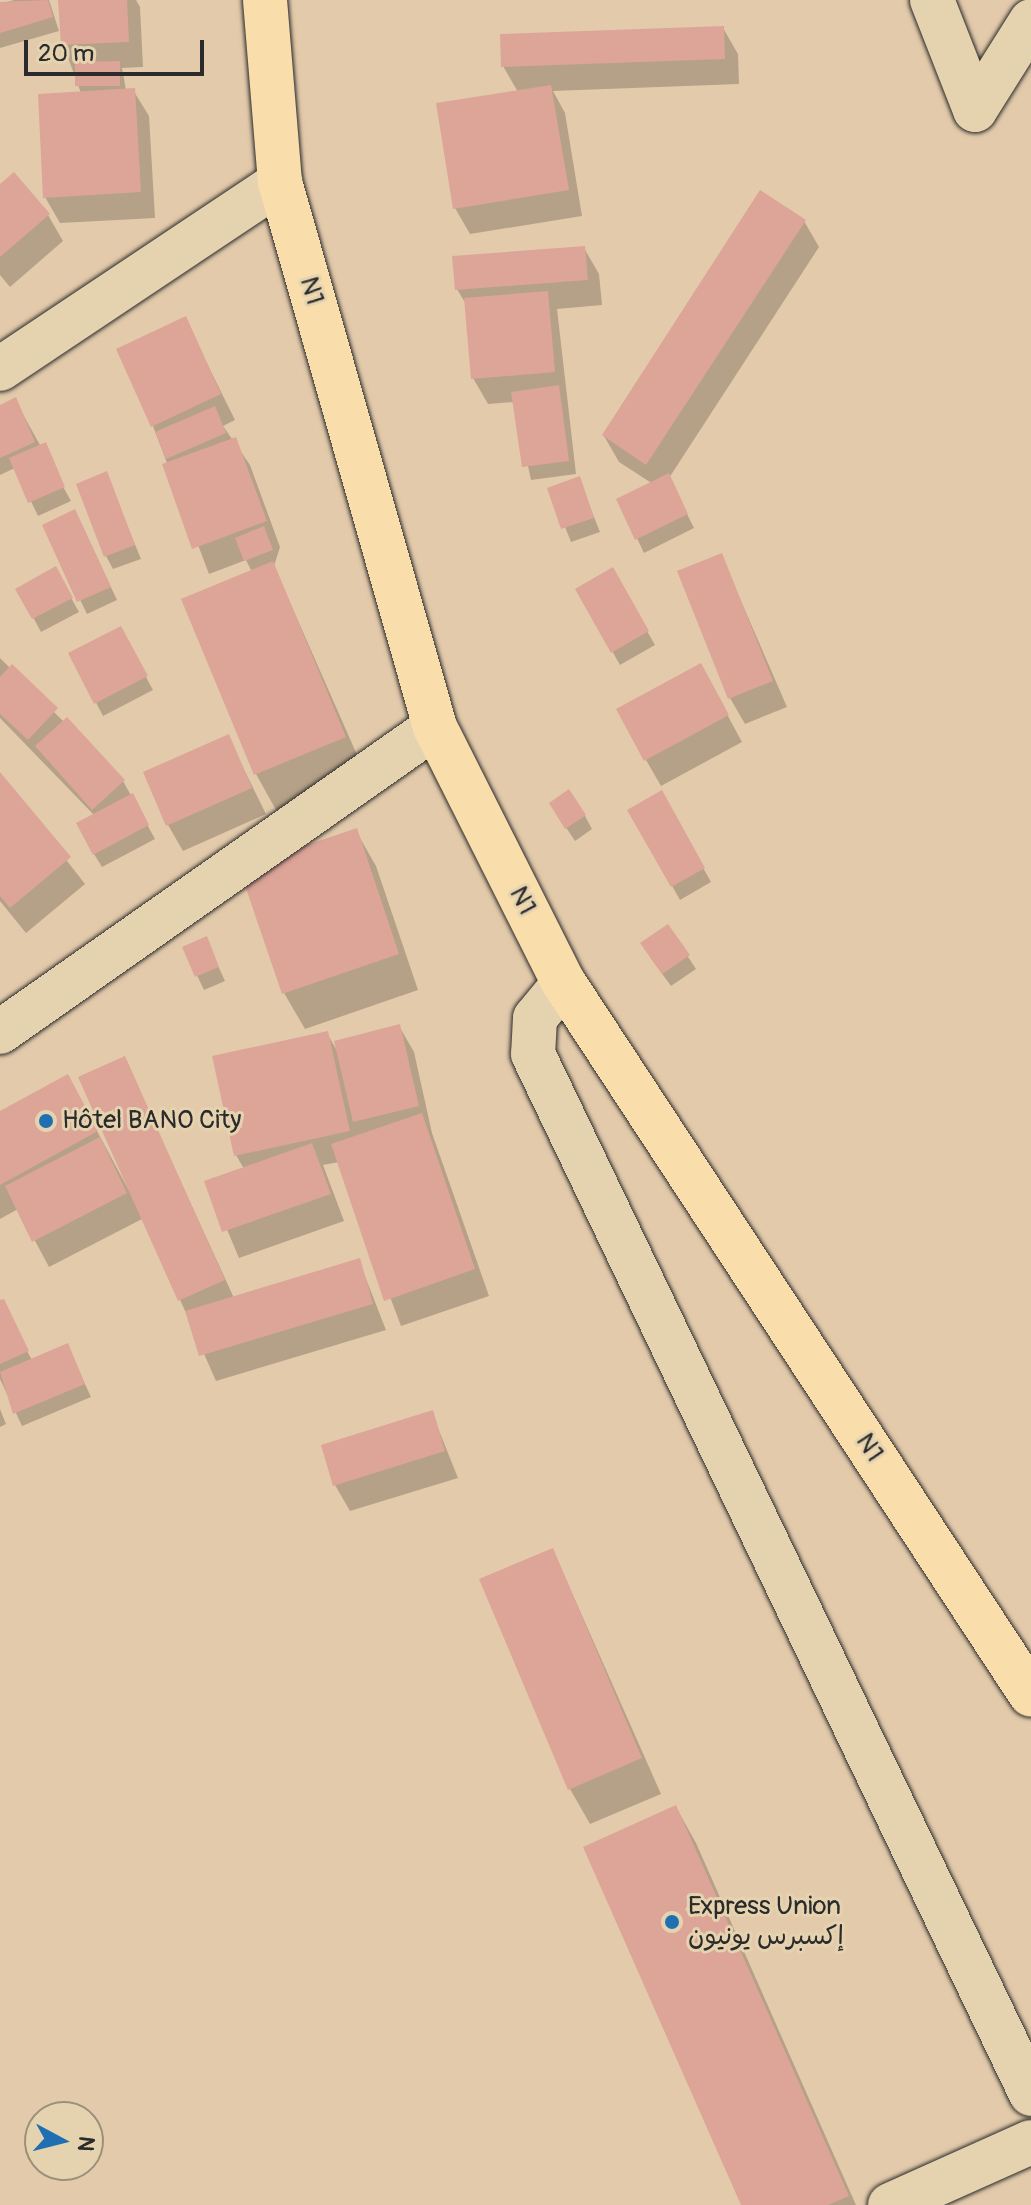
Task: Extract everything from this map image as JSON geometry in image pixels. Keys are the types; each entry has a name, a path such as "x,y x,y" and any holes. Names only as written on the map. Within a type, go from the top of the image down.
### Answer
{"highway":[{"name":"N1","path":"265,0 280,182 435,727 564,983 1031,1695"}],"street":[{"path":"932,0 975,110 1031,21"},
{"path":"0,369 280,182"},
{"path":"0,1032 435,727"},
{"path":"564,983 535,1018 533,1054 1031,2094"},
{"path":"890,2205 1031,2142"}],"building":[{"path":"48,0 53,17 0,33 0,2"},
{"path":"58,0 127,0 129,42 61,45"},
{"path":"724,26 725,59 501,67 500,34"},
{"path":"120,61 120,86 75,86 75,62"},
{"path":"551,85 569,190 453,209 436,103"},
{"path":"135,88 141,192 43,198 38,94"},
{"path":"14,172 50,214 0,257 0,184"},
{"path":"760,190 806,220 646,465 602,435"},
{"path":"585,246 588,280 455,290 452,256"},
{"path":"548,291 555,372 471,379 464,298"},
{"path":"186,316 221,394 151,427 116,349"},
{"path":"559,385 569,461 522,467 511,392"},
{"path":"16,397 35,442 0,458 0,405"},
{"path":"215,406 226,433 166,459 155,432"},
{"path":"236,437 267,521 192,549 162,464"},
{"path":"46,442 65,487 28,503 9,458"},
{"path":"107,471 135,545 104,557 76,484"},
{"path":"669,473 688,514 635,540 616,499"},
{"path":"580,476 594,518 561,529 547,488"},
{"path":"75,509 111,587 77,602 42,525"},
{"path":"264,526 273,550 244,561 235,538"},
{"path":"722,553 773,681 728,699 677,571"},
{"path":"273,561 346,737 254,775 181,599"},
{"path":"56,566 73,598 32,619 15,589"},
{"path":"613,567 649,631 611,653 575,589"},
{"path":"121,626 148,676 94,704 68,653"},
{"path":"701,663 729,715 644,761 616,709"},
{"path":"12,664 58,708 28,740 0,714 0,677"},
{"path":"67,717 125,780 92,810 35,746"},
{"path":"229,734 252,788 166,826 143,772"},
{"path":"0,772 71,857 10,908 0,896"},
{"path":"569,789 586,815 565,829 549,803"},
{"path":"662,790 705,868 671,887 627,810"},
{"path":"133,793 149,825 93,855 76,823"},
{"path":"357,828 399,954 282,994 239,868"},
{"path":"668,924 690,955 662,974 640,943"},
{"path":"207,936 219,967 195,977 182,947"},
{"path":"400,1024 419,1106 353,1122 334,1041"},
{"path":"328,1031 350,1131 234,1156 212,1056"},
{"path":"125,1056 225,1280 178,1301 78,1077"},
{"name":"Hôtel BANO City","path":"68,1074 98,1131 0,1185 0,1111"},
{"path":"422,1113 475,1269 384,1301 331,1144"},
{"path":"100,1137 127,1193 32,1242 5,1186"},
{"path":"312,1143 331,1194 222,1232 204,1181"},
{"path":"360,1258 373,1304 199,1356 185,1311"},
{"path":"4,1299 29,1351 0,1364 0,1300"},
{"path":"68,1343 85,1384 13,1414 0,1372"},
{"path":"433,1410 445,1451 333,1486 321,1445"},
{"path":"553,1548 642,1758 568,1790 479,1579"},
{"path":"676,1805 849,2196 828,2205 741,2205 583,1847"}],"place":[{"name":"Hôtel BANO City","path":"46,1121"},
{"name":"Express Union إكسبرس يونيون","path":"672,1922"}]}
